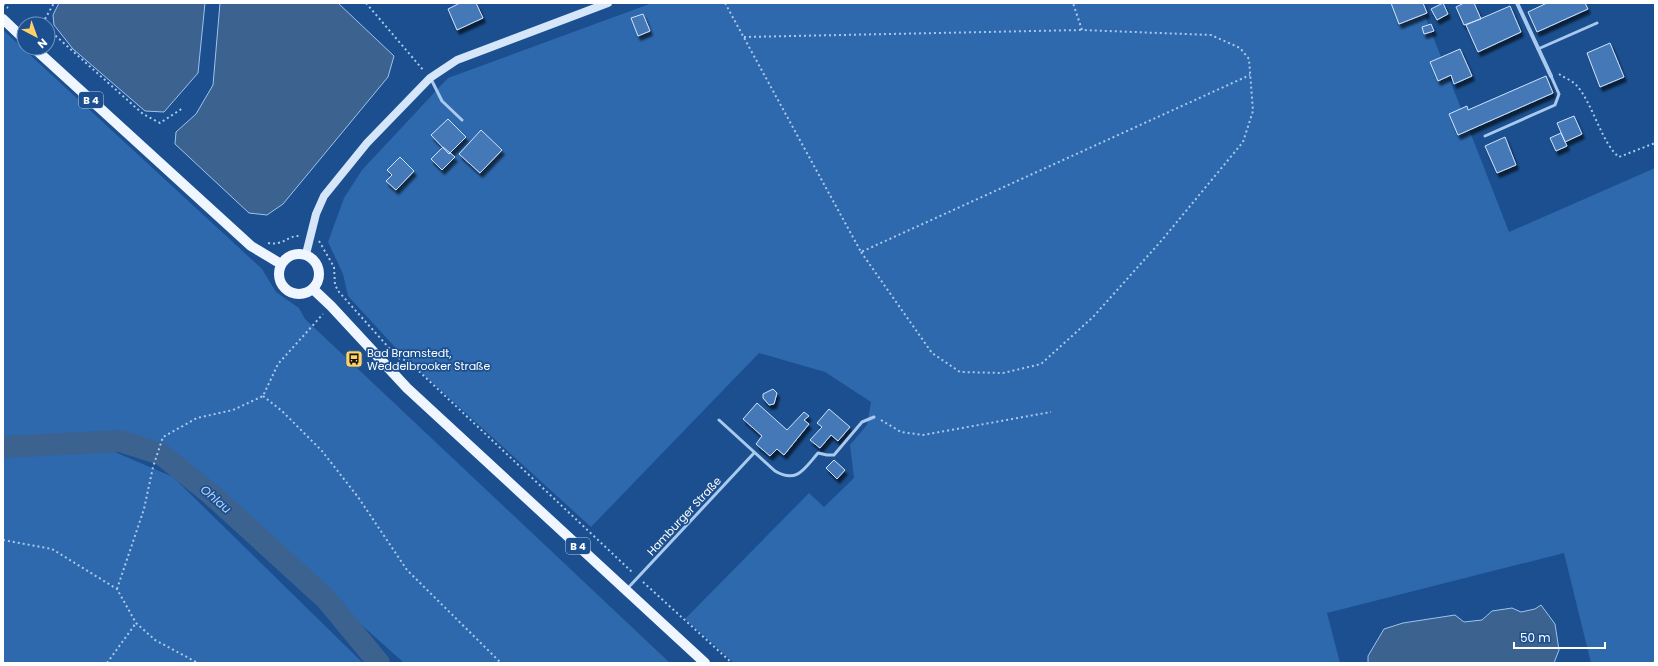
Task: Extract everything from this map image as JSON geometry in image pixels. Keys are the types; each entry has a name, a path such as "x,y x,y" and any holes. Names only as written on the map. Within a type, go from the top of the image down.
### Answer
{"main road":[{"path":"3,19 16,31"},
{"name":"B 4","path":"43,56 251,246 281,264"},
{"path":"306,254 314,260 319,271 317,284 313,289 301,295 295,294 284,288 278,277 281,264 290,256 306,254"},
{"name":"B 4","path":"313,289 331,306 407,388 704,663"}],"street":[{"path":"306,254 316,214 324,196 367,143 430,78 457,60 608,3"},
{"path":"1517,3 1551,76"}],"lane":[{"path":"1538,50 1597,23"},
{"path":"1485,136 1555,105 1559,94 1551,76"},
{"path":"430,78 442,101 462,120"},
{"path":"719,420 775,471 784,476 793,477 801,473 818,453 827,456 834,455 862,422 874,417"},
{"name":"Hamburger Straße","path":"626,590 639,578 754,453"}],"path":[{"path":"47,16 54,3"},
{"path":"366,3 430,78"},
{"path":"725,3 861,252 932,353 960,372 1003,373 1041,364 1093,318 1162,240 1243,142 1253,111 1249,60 1240,48 1211,35 1082,30 744,37"},
{"path":"1073,3 1082,30"},
{"path":"56,36 143,114 160,123 183,108"},
{"path":"1556,71 1577,85 1596,117 1613,152 1619,157 1655,143"},
{"path":"861,252 1250,74"},
{"path":"262,242 277,245 295,236 310,237 320,242 334,267 335,285 338,292 398,358 408,361 639,578 732,663"},
{"path":"117,589 144,509 153,467 163,437 197,418 233,410 263,396 278,364 331,306"},
{"path":"263,396 282,411 322,451 358,497 407,570 501,663"},
{"path":"874,417 901,432 923,435 1051,412"},
{"path":"3,540 52,549 117,589 136,623 155,640 198,663"},
{"path":"107,663 136,623"}],"shaded area":[{"path":"59,3 205,3 198,73 164,112 145,111 73,49 56,28 56,16 53,15"},
{"path":"220,3 338,3 394,56 388,77 283,204 267,215 249,213 175,144 176,132 196,114 213,85"},
{"path":"652,3 1420,3 1509,232 1655,168 1655,663 1591,663 1564,553 1327,613 1340,663 734,663 685,619 809,493 824,507 854,478 850,445 867,425 871,402 825,372 759,353 591,527 404,357 348,296 343,274 328,242 344,198 362,170 448,78"},
{"path":"3,30 16,42 16,56 31,56 262,269 276,292 299,308 305,319 670,663 404,663 190,471 118,435 3,441"},
{"path":"108,449 173,477 363,663 3,663 3,450"},
{"path":"1541,605 1555,624 1559,650 1554,663 1368,663 1368,656 1384,629 1403,623 1455,615 1464,622 1482,620 1492,611 1512,608 1521,612 1535,609"}],"building":[{"path":"460,3 476,3 483,18 457,30 448,9"},
{"path":"1391,3 1423,3 1427,13 1399,24"},
{"path":"1443,3 1448,14 1437,20 1431,9"},
{"path":"1464,3 1474,3 1481,19 1464,25 1456,7"},
{"path":"1547,3 1585,3 1588,9 1537,32 1528,12"},
{"path":"1510,6 1521,32 1478,52 1466,25"},
{"path":"643,14 650,31 638,36 631,18"},
{"path":"1431,24 1434,31 1424,34 1422,27"},
{"path":"1610,43 1624,77 1600,87 1587,53"},
{"path":"1460,49 1472,76 1454,84 1451,75 1438,81 1430,62"},
{"path":"1546,76 1553,93 1458,135 1449,114 1467,106 1468,110"},
{"path":"1574,116 1582,134 1565,142 1557,123"},
{"path":"448,119 466,137 449,154 431,135"},
{"path":"481,130 502,150 480,173 459,154"},
{"path":"1561,133 1567,146 1556,151 1550,138"},
{"path":"1505,137 1516,165 1497,173 1485,146"},
{"path":"443,147 455,157 442,170 431,159"},
{"path":"400,157 414,171 396,190 386,181 392,175 387,170"},
{"path":"773,389 777,393 774,404 769,405 763,398 763,394"},
{"path":"757,403 787,430 804,412 809,416 804,420 809,424 784,455 777,449 770,456 756,444 762,436 743,419"},
{"path":"829,409 850,427 838,441 831,435 820,448 810,440 822,427 817,423"},
{"path":"834,460 845,470 837,479 826,468"}],"waterway":[{"name":"Ohlau","path":"3,447 120,441 161,454 212,495 326,599 379,663"}],"place":[{"name":"Bad Bramstedt, Weddelbrooker Straße","path":"354,359"}]}
